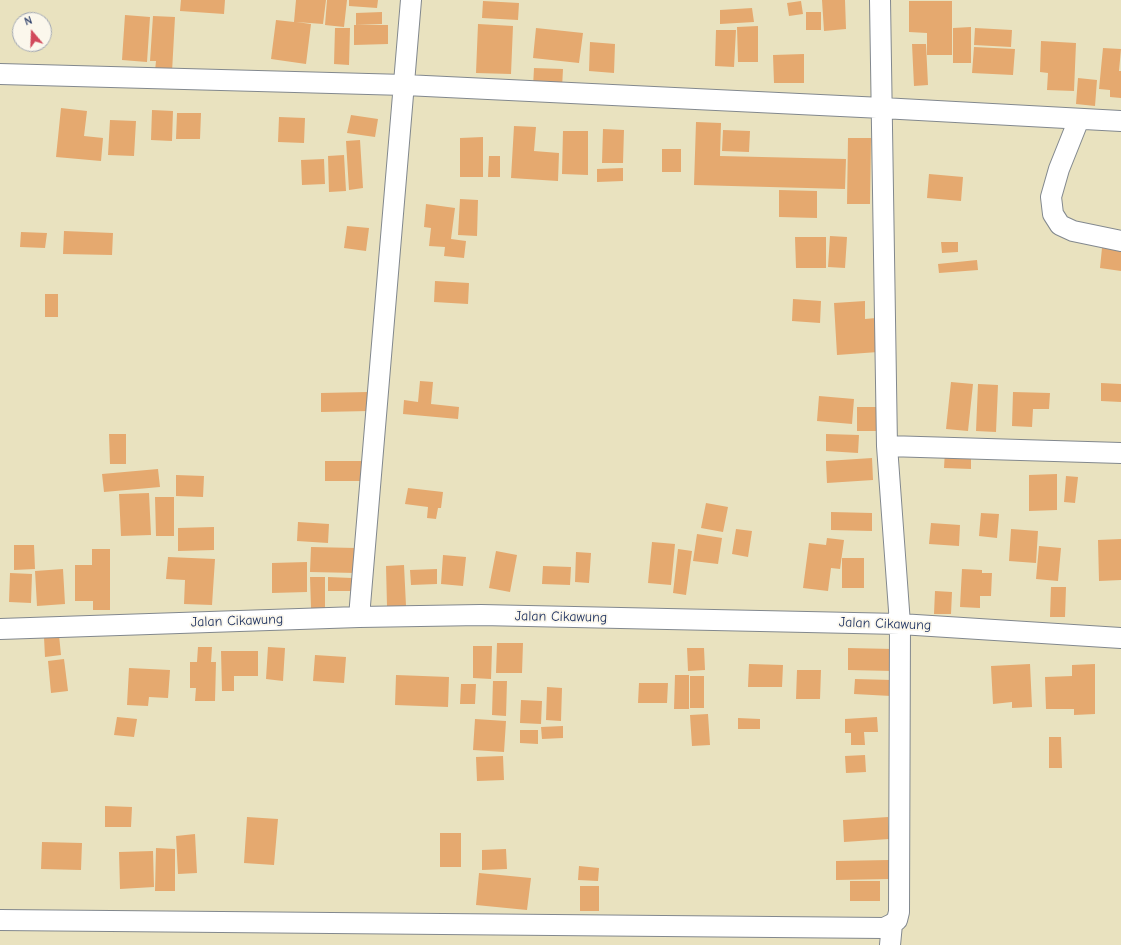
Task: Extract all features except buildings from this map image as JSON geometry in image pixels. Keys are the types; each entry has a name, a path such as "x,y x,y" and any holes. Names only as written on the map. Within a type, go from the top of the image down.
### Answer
{"street":[{"path":"359,617 411,0"},
{"path":"0,920 884,928 897,920 899,912 900,624 888,446 880,0"},
{"path":"0,74 404,85 1121,121"},
{"path":"1080,119 1059,169 1051,197 1053,214 1060,225 1073,231 1121,241"},
{"path":"888,446 1121,453"},
{"name":"Jalan Cikawung","path":"0,629 359,617 480,615 900,624 1121,638"},
{"path":"890,945 892,924"}]}
